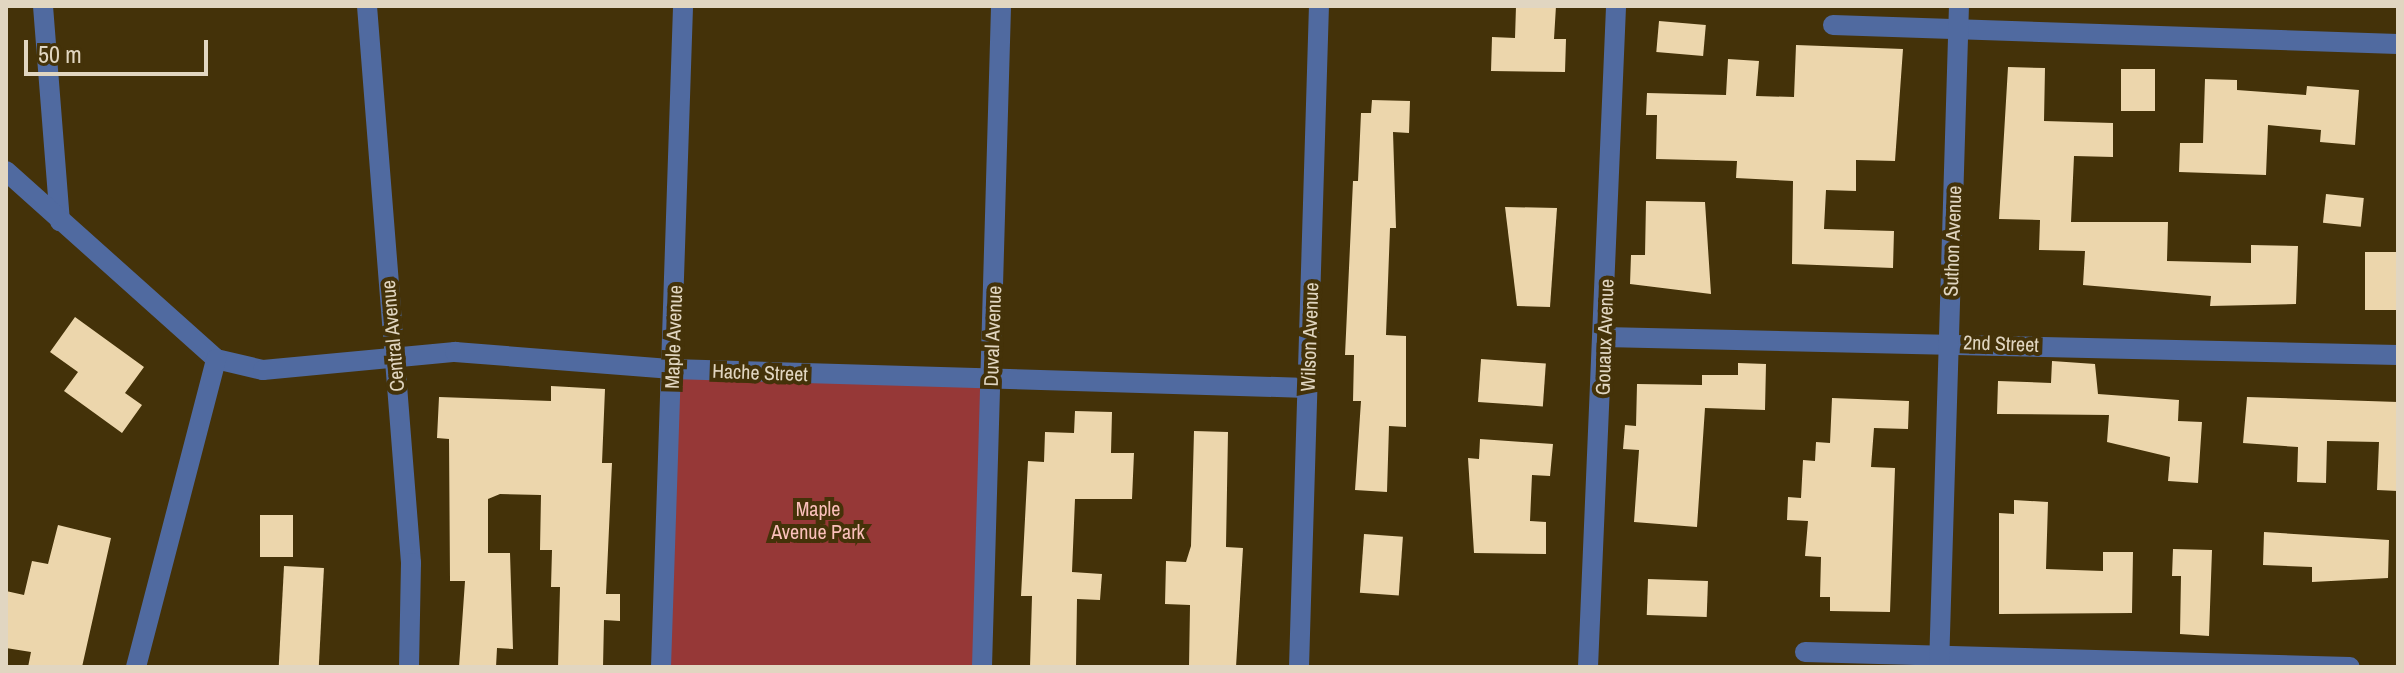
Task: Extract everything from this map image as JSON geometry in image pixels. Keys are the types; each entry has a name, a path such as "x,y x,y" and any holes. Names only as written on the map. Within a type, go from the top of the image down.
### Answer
{"street":[{"path":"43,6 60,221"},
{"name":"Central Avenue","path":"367,6 411,563 409,667"},
{"name":"Maple Avenue","path":"661,667 683,6"},
{"name":"Duval Avenue","path":"982,667 1001,6"},
{"name":"Wilson Avenue","path":"1299,667 1319,6"},
{"name":"Gouaux Avenue","path":"1588,667 1616,6"},
{"name":"Suthon Avenue","path":"1939,661 1959,6"},
{"path":"1833,25 2398,44"},
{"path":"6,171 216,359 136,667"},
{"name":"2nd Street","path":"1604,337 1949,341 2398,355"},
{"name":"Hache Street","path":"216,359 263,370 355,363 393,352 672,369 1307,388"},
{"path":"1805,652 1939,661 2350,667"}],"green space":[{"name":"Maple Avenue Park","path":"672,369 990,380 980,667 662,667"}],"building":[{"path":"1516,6 1556,6 1554,39 1566,39 1565,72 1491,71 1492,37 1515,38"},
{"path":"1659,21 1706,25 1703,56 1656,52"},
{"path":"1796,45 1903,49 1895,161 1856,160 1856,191 1826,190 1824,229 1894,231 1893,268 1792,264 1793,181 1736,178 1737,161 1656,159 1657,115 1646,115 1647,93 1726,95 1728,59 1759,61 1756,96 1794,97"},
{"path":"2008,67 2045,68 2044,121 2113,123 2113,157 2074,156 2071,222 2168,222 2167,261 2251,263 2251,245 2298,246 2296,304 2210,306 2211,296 2083,285 2085,251 2039,250 2040,220 1999,219"},
{"path":"2121,69 2155,69 2155,111 2121,111"},
{"path":"2205,79 2237,80 2237,90 2306,95 2307,86 2359,90 2355,145 2320,142 2321,130 2268,125 2266,175 2179,172 2180,143 2203,143"},
{"path":"1372,100 1410,101 1409,133 1393,132 1396,228 1390,228 1386,335 1406,336 1406,427 1389,426 1387,492 1355,490 1361,401 1353,401 1354,355 1345,355 1353,181 1358,181 1361,113 1371,113"},
{"path":"2326,194 2364,198 2361,227 2323,223"},
{"path":"1646,201 1705,202 1711,294 1630,284 1631,255 1645,255"},
{"path":"1505,207 1557,208 1550,307 1517,306"},
{"path":"2365,252 2398,252 2398,310 2365,310"},
{"path":"75,317 144,367 125,393 142,405 122,433 64,391 78,372 50,352"},
{"path":"1481,359 1546,364 1543,406 1478,402"},
{"path":"2052,361 2095,364 2098,394 2179,400 2178,421 2202,422 2198,483 2168,481 2170,457 2107,442 2109,415 1997,414 1998,381 2051,383"},
{"path":"1738,363 1766,364 1765,410 1705,408 1697,527 1634,522 1639,450 1623,449 1625,425 1636,426 1637,384 1702,385 1702,375 1738,375"},
{"path":"551,386 605,389 602,463 612,463 606,594 620,594 620,621 604,620 603,667 558,667 560,587 551,587 552,550 540,550 541,495 500,494 488,499 488,553 510,553 513,649 497,648 496,667 459,667 465,581 450,581 449,439 437,438 439,397 551,401"},
{"path":"2247,397 2398,402 2398,491 2377,490 2379,442 2327,441 2326,483 2297,482 2298,447 2243,443"},
{"path":"1832,398 1909,401 1908,429 1874,428 1871,467 1895,468 1890,612 1830,611 1830,597 1820,597 1821,557 1805,556 1808,521 1787,520 1788,497 1801,498 1803,460 1815,461 1816,442 1830,443"},
{"path":"1075,411 1112,412 1111,453 1134,453 1132,499 1075,499 1072,572 1102,574 1100,600 1077,599 1076,667 1030,667 1032,596 1021,596 1028,461 1044,462 1045,432 1074,433"},
{"path":"1194,431 1228,432 1226,547 1243,548 1236,667 1189,667 1190,605 1165,604 1166,561 1186,562 1191,546"},
{"path":"1480,439 1553,444 1550,476 1532,475 1530,521 1546,522 1546,554 1474,553 1468,458 1479,459"},
{"path":"2014,500 2048,502 2046,569 2103,571 2103,552 2133,552 2132,613 1999,614 1999,513 2014,514"},
{"path":"260,515 293,515 293,557 260,557"},
{"path":"58,525 111,538 82,667 28,667 31,652 6,648 6,591 24,595 32,561 48,564"},
{"path":"2264,532 2389,540 2388,578 2312,582 2312,567 2263,565"},
{"path":"1364,534 1403,537 1399,596 1360,593"},
{"path":"2173,549 2212,550 2209,636 2180,634 2181,576 2172,576"},
{"path":"284,566 324,568 319,667 279,667"},
{"path":"1648,579 1708,581 1707,617 1647,615"}]}
